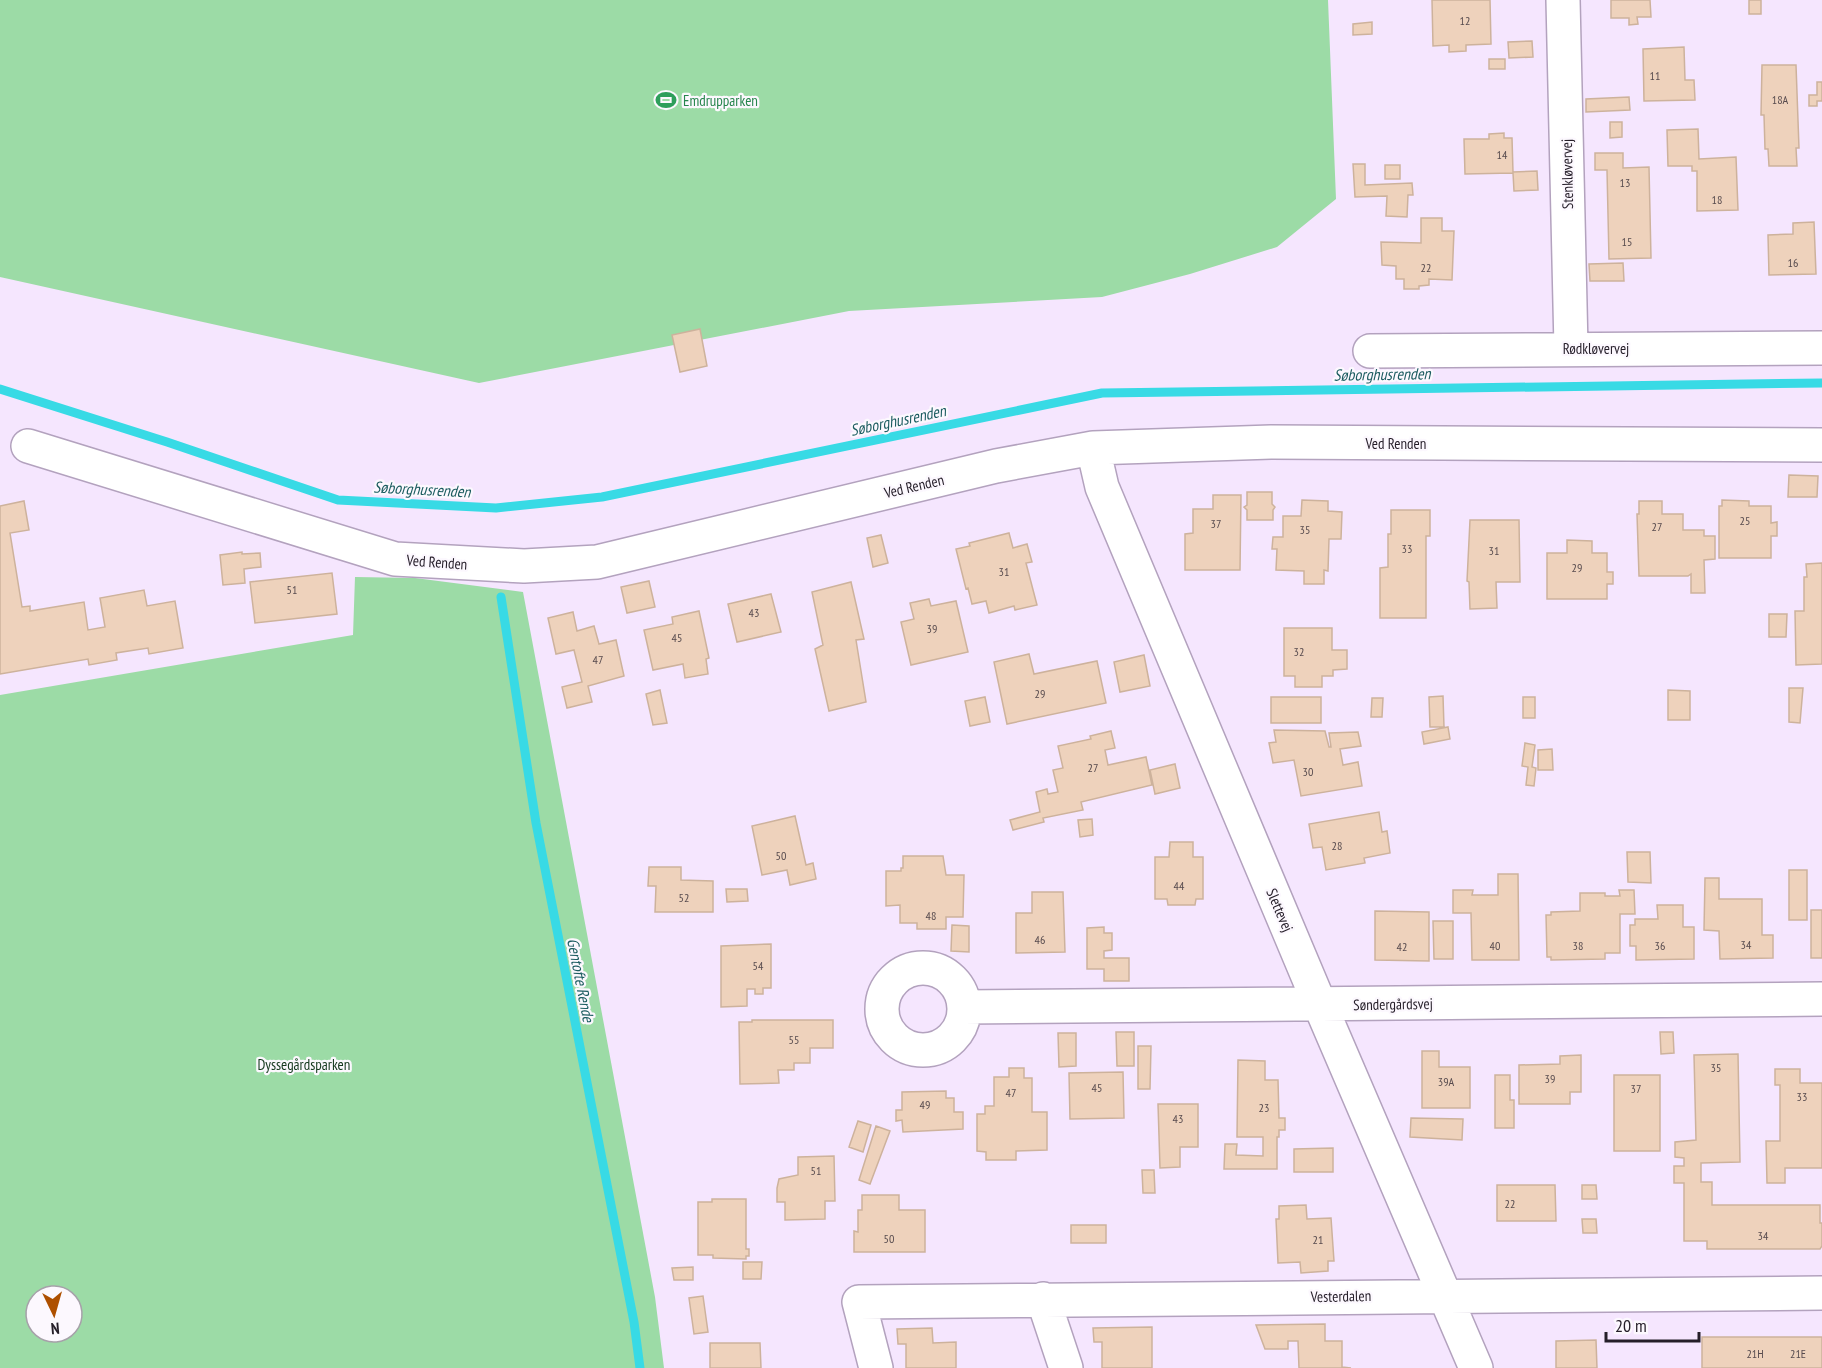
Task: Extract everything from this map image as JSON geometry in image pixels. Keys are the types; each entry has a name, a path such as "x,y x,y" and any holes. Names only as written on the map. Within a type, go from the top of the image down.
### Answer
{"street":[{"name":"Stenkløvervej","path":"1563,0 1571,348"},
{"name":"Rødkløvervej","path":"1370,351 1822,348"},
{"name":"Ved Renden","path":"28,446 395,559 524,566 597,562 996,466 1093,448 1271,442 1822,445"},
{"name":"Slettevej","path":"1093,448 1102,487 1476,1368"},
{"name":"Søndergårdsvej","path":"964,1007 1822,999"},
{"name":"Vesterdalen","path":"876,1368 859,1302 1822,1293"},
{"path":"1043,1299 1066,1368"}],"green space":[{"name":"Emdrupparken","path":"0,0 1328,0 1336,199 1277,247 1190,274 1102,297 849,311 479,383 0,277"},
{"name":"Dyssegårdsparken","path":"355,577 415,578 523,592 655,1297 664,1368 0,1368 0,695 353,635"}],"building":[{"path":"1432,0 1490,0 1491,44 1466,45 1466,51 1449,52 1449,45 1433,46"},
{"path":"1611,0 1650,0 1651,17 1637,17 1638,24 1629,25 1629,18 1611,18"},
{"path":"1749,0 1761,0 1761,14 1749,14"},
{"path":"1372,22 1372,34 1353,35 1353,24"},
{"path":"1532,41 1533,57 1509,58 1508,42"},
{"path":"1684,47 1685,80 1694,80 1695,100 1644,101 1643,49"},
{"path":"1489,59 1505,59 1505,69 1489,69"},
{"path":"1762,65 1796,65 1799,148 1796,148 1797,166 1769,166 1768,149 1765,149 1764,115 1761,115"},
{"path":"1817,82 1822,82 1822,101 1817,101 1817,106 1809,106 1809,95 1817,95"},
{"path":"1629,97 1630,110 1586,112 1586,99"},
{"path":"1610,122 1622,122 1622,137 1610,138"},
{"path":"1698,129 1699,159 1736,157 1738,210 1697,211 1697,171 1692,171 1692,166 1668,166 1667,130"},
{"path":"1504,133 1504,138 1512,138 1513,172 1537,171 1538,190 1514,191 1513,173 1465,174 1464,139 1489,139 1489,134"},
{"path":"1595,153 1623,153 1623,168 1649,167 1651,258 1609,259 1607,170 1595,170"},
{"path":"1353,164 1365,164 1365,185 1412,183 1413,195 1408,195 1407,217 1386,216 1387,196 1355,197"},
{"path":"1385,165 1400,165 1400,179 1385,179"},
{"path":"1421,218 1442,218 1442,231 1454,231 1452,280 1429,279 1429,285 1419,286 1419,289 1404,289 1404,279 1396,279 1396,266 1382,265 1381,242 1421,243"},
{"path":"1814,222 1816,274 1769,275 1768,235 1793,234 1793,223"},
{"path":"1623,263 1624,281 1590,281 1589,264"},
{"path":"700,329 707,366 680,372 672,335"},
{"path":"1789,475 1818,476 1817,497 1788,497"},
{"path":"1247,492 1272,492 1272,504 1275,507 1273,520 1247,520 1247,510 1244,507 1247,505"},
{"path":"1213,495 1241,495 1240,570 1185,570 1185,534 1193,533 1193,509 1213,509"},
{"path":"1302,500 1328,501 1328,511 1342,512 1341,539 1329,539 1328,571 1324,570 1324,584 1304,584 1304,571 1276,570 1277,549 1272,549 1273,537 1283,537 1283,516 1301,516"},
{"path":"1722,500 1749,501 1749,506 1771,506 1771,523 1777,522 1777,536 1771,536 1771,558 1719,558 1719,506 1722,506"},
{"path":"24,501 29,530 10,533 22,607 30,606 30,611 84,602 88,630 105,627 100,598 144,590 147,606 175,601 183,648 149,654 148,648 116,653 117,660 89,665 88,659 0,674 0,506"},
{"path":"1639,501 1662,501 1662,514 1683,514 1683,530 1704,530 1704,536 1715,536 1715,559 1704,560 1705,593 1691,593 1691,574 1688,576 1639,576 1637,514 1639,514"},
{"path":"1391,510 1430,510 1430,536 1426,536 1426,618 1380,618 1380,568 1388,567"},
{"path":"1470,520 1519,520 1520,582 1496,582 1497,608 1470,609 1469,582 1467,581"},
{"path":"1009,533 1013,548 1027,544 1032,562 1026,563 1037,605 1015,610 1014,606 989,613 986,601 972,604 956,549 970,546 969,543"},
{"path":"881,535 888,563 873,567 867,538"},
{"path":"1567,540 1592,541 1592,553 1607,553 1607,572 1613,572 1613,584 1607,584 1607,599 1547,599 1547,553 1567,553"},
{"path":"242,552 242,554 260,553 261,567 244,569 245,583 223,585 220,555"},
{"path":"1822,563 1822,664 1796,665 1795,611 1804,611 1806,564"},
{"path":"332,573 337,614 255,623 250,582"},
{"path":"649,581 655,607 627,613 621,587"},
{"path":"851,582 864,639 856,640 866,702 829,711 815,649 823,645 812,592"},
{"path":"771,594 781,632 737,642 728,604"},
{"path":"929,599 931,606 956,601 968,652 911,665 901,622 914,619 910,603"},
{"path":"699,611 709,658 706,659 708,674 685,678 683,664 653,670 644,630 673,624 672,617"},
{"path":"573,612 577,631 594,626 599,644 616,640 624,676 588,686 592,702 567,708 562,687 582,682 574,650 556,654 548,618"},
{"path":"1769,614 1787,614 1786,637 1769,637"},
{"path":"1284,628 1332,628 1332,650 1347,650 1347,669 1333,670 1333,676 1322,676 1322,687 1295,687 1295,676 1284,676"},
{"path":"1029,654 1034,674 1097,661 1106,703 1007,724 994,662"},
{"path":"1144,655 1150,686 1120,692 1114,662"},
{"path":"1789,688 1803,688 1800,723 1789,722"},
{"path":"660,690 667,723 653,725 646,694"},
{"path":"1668,690 1690,691 1690,720 1668,720"},
{"path":"1443,696 1444,727 1430,727 1429,697"},
{"path":"985,697 990,722 970,726 965,701"},
{"path":"1271,697 1321,697 1321,723 1271,723"},
{"path":"1523,697 1535,697 1535,718 1523,718"},
{"path":"1372,698 1383,698 1382,717 1371,717"},
{"path":"1448,727 1450,739 1424,744 1422,732"},
{"path":"1274,730 1325,731 1329,747 1331,747 1329,733 1358,732 1361,746 1340,749 1343,765 1358,762 1362,786 1301,796 1294,760 1273,763 1269,743 1276,742"},
{"path":"1111,731 1115,748 1105,750 1108,765 1146,757 1152,785 1081,802 1083,810 1043,818 1044,822 1013,830 1010,820 1040,812 1036,792 1047,789 1048,794 1058,792 1053,770 1063,768 1058,746 1091,739 1090,736"},
{"path":"1525,743 1535,745 1532,767 1536,768 1534,786 1526,785 1528,767 1522,766"},
{"path":"1552,749 1553,770 1538,770 1538,750"},
{"path":"1175,764 1180,788 1155,794 1150,770"},
{"path":"1379,812 1382,832 1387,831 1390,853 1364,858 1365,863 1326,870 1322,847 1313,848 1309,824"},
{"path":"795,816 806,865 813,863 816,879 790,885 787,870 762,875 752,826"},
{"path":"1092,819 1093,835 1080,837 1078,820"},
{"path":"1170,842 1193,842 1193,857 1203,857 1203,899 1196,899 1195,905 1168,905 1167,899 1155,899 1155,857 1169,857"},
{"path":"1627,852 1650,852 1651,883 1628,882"},
{"path":"903,856 943,856 946,875 964,875 963,917 946,917 946,929 917,929 917,923 900,923 900,905 886,906 886,871 901,871"},
{"path":"649,867 681,867 681,880 713,881 713,912 655,912 656,886 648,886"},
{"path":"1789,870 1807,870 1807,920 1789,920"},
{"path":"1498,874 1518,874 1519,960 1472,960 1471,913 1453,913 1453,890 1473,890 1472,895 1498,895"},
{"path":"1705,878 1719,878 1719,899 1762,899 1762,935 1773,935 1773,958 1720,959 1719,931 1704,930"},
{"path":"726,889 747,889 748,901 727,902"},
{"path":"1619,890 1634,890 1635,914 1620,914 1620,953 1605,953 1605,959 1551,960 1551,957 1547,957 1546,915 1551,915 1551,912 1580,911 1580,893 1605,893 1605,896 1620,896"},
{"path":"1032,892 1063,892 1065,952 1016,953 1016,913 1032,913"},
{"path":"1657,905 1683,905 1683,927 1694,927 1694,959 1636,960 1636,946 1630,946 1630,925 1635,925 1635,919 1658,919"},
{"path":"1811,910 1822,910 1822,958 1811,958"},
{"path":"1375,911 1429,912 1429,961 1375,960"},
{"path":"1433,921 1453,921 1453,959 1434,959"},
{"path":"952,925 969,926 969,952 951,951"},
{"path":"1104,927 1104,933 1112,933 1112,950 1104,951 1104,958 1129,958 1129,981 1104,981 1104,969 1087,969 1087,928"},
{"path":"771,944 771,988 763,988 763,994 755,994 755,989 747,989 747,1006 721,1007 721,946"},
{"path":"752,1020 833,1020 833,1048 810,1048 810,1063 794,1063 794,1070 778,1070 779,1083 740,1084 739,1022 752,1022"},
{"path":"1116,1032 1134,1032 1134,1066 1117,1066"},
{"path":"1660,1032 1673,1032 1674,1053 1661,1054"},
{"path":"1058,1033 1076,1033 1076,1066 1059,1067"},
{"path":"1138,1046 1151,1046 1150,1089 1138,1089"},
{"path":"1422,1051 1439,1051 1439,1067 1470,1067 1470,1108 1422,1108"},
{"path":"1738,1054 1740,1162 1701,1163 1701,1182 1712,1182 1712,1205 1820,1205 1822,1246 1820,1249 1707,1249 1707,1241 1684,1241 1684,1183 1674,1183 1674,1166 1684,1166 1684,1158 1675,1157 1675,1142 1696,1140 1694,1055"},
{"path":"1581,1055 1581,1092 1570,1092 1570,1104 1519,1104 1519,1065 1560,1064 1560,1056"},
{"path":"1238,1060 1265,1061 1265,1080 1278,1080 1279,1118 1285,1118 1285,1130 1279,1130 1279,1137 1277,1137 1277,1169 1224,1169 1225,1144 1237,1144 1236,1155 1263,1156 1263,1137 1237,1137"},
{"path":"1009,1068 1024,1068 1024,1078 1032,1078 1032,1112 1047,1112 1047,1150 1016,1151 1016,1160 986,1160 986,1152 977,1151 977,1114 985,1114 985,1106 994,1106 994,1077 1009,1077"},
{"path":"1775,1069 1800,1069 1800,1083 1822,1083 1822,1168 1785,1168 1785,1183 1767,1183 1766,1141 1780,1141 1780,1085 1775,1085"},
{"path":"1123,1072 1124,1118 1070,1119 1069,1073"},
{"path":"1495,1075 1510,1075 1510,1100 1514,1100 1514,1128 1495,1128"},
{"path":"1614,1075 1660,1075 1660,1151 1614,1151"},
{"path":"946,1091 946,1098 954,1098 954,1112 963,1112 963,1129 903,1132 902,1120 896,1121 896,1110 902,1110 902,1092"},
{"path":"1158,1104 1198,1104 1198,1147 1180,1147 1180,1167 1160,1168"},
{"path":"1411,1118 1463,1119 1462,1140 1410,1137"},
{"path":"858,1121 871,1125 863,1152 849,1147"},
{"path":"876,1126 890,1131 870,1184 859,1180"},
{"path":"1333,1148 1333,1172 1294,1172 1294,1149"},
{"path":"834,1156 835,1201 825,1201 825,1219 785,1220 785,1202 777,1202 779,1179 798,1175 798,1157"},
{"path":"1142,1170 1154,1170 1155,1193 1143,1193"},
{"path":"1497,1185 1555,1185 1556,1221 1497,1221"},
{"path":"1582,1185 1596,1185 1597,1199 1582,1199"},
{"path":"862,1195 899,1195 899,1210 925,1210 925,1252 854,1252 854,1231 858,1232 858,1210 862,1210"},
{"path":"712,1199 746,1199 746,1249 749,1249 749,1256 746,1256 746,1259 698,1255 698,1202 712,1202"},
{"path":"1306,1205 1307,1219 1331,1218 1334,1261 1328,1261 1328,1271 1301,1273 1300,1262 1278,1263 1276,1219 1279,1219 1279,1206"},
{"path":"1582,1219 1596,1219 1597,1233 1583,1233"},
{"path":"1071,1225 1106,1225 1106,1243 1071,1243"},
{"path":"743,1262 762,1262 761,1279 743,1279"},
{"path":"693,1267 693,1280 674,1280 672,1268"},
{"path":"703,1296 708,1332 694,1334 689,1298"},
{"path":"1325,1324 1325,1341 1342,1341 1342,1367 1351,1368 1299,1368 1298,1341 1288,1341 1288,1349 1265,1349 1256,1325"},
{"path":"1152,1327 1152,1368 1102,1368 1102,1342 1094,1342 1093,1328"},
{"path":"932,1328 933,1343 956,1342 956,1368 906,1368 906,1344 898,1344 897,1329"},
{"path":"1702,1337 1822,1337 1822,1368 1702,1368"},
{"path":"1596,1340 1597,1368 1556,1368 1556,1341"},
{"path":"710,1343 760,1343 761,1368 710,1368"}],"waterway":[{"name":"Søborghusrenden","path":"0,389 338,500 496,508 602,497 1102,393 1822,383"},
{"name":"Gentofte Rende","path":"501,597 536,823 634,1322 640,1368"}],"place":[{"name":"Emdrupparken","path":"666,100"}]}
